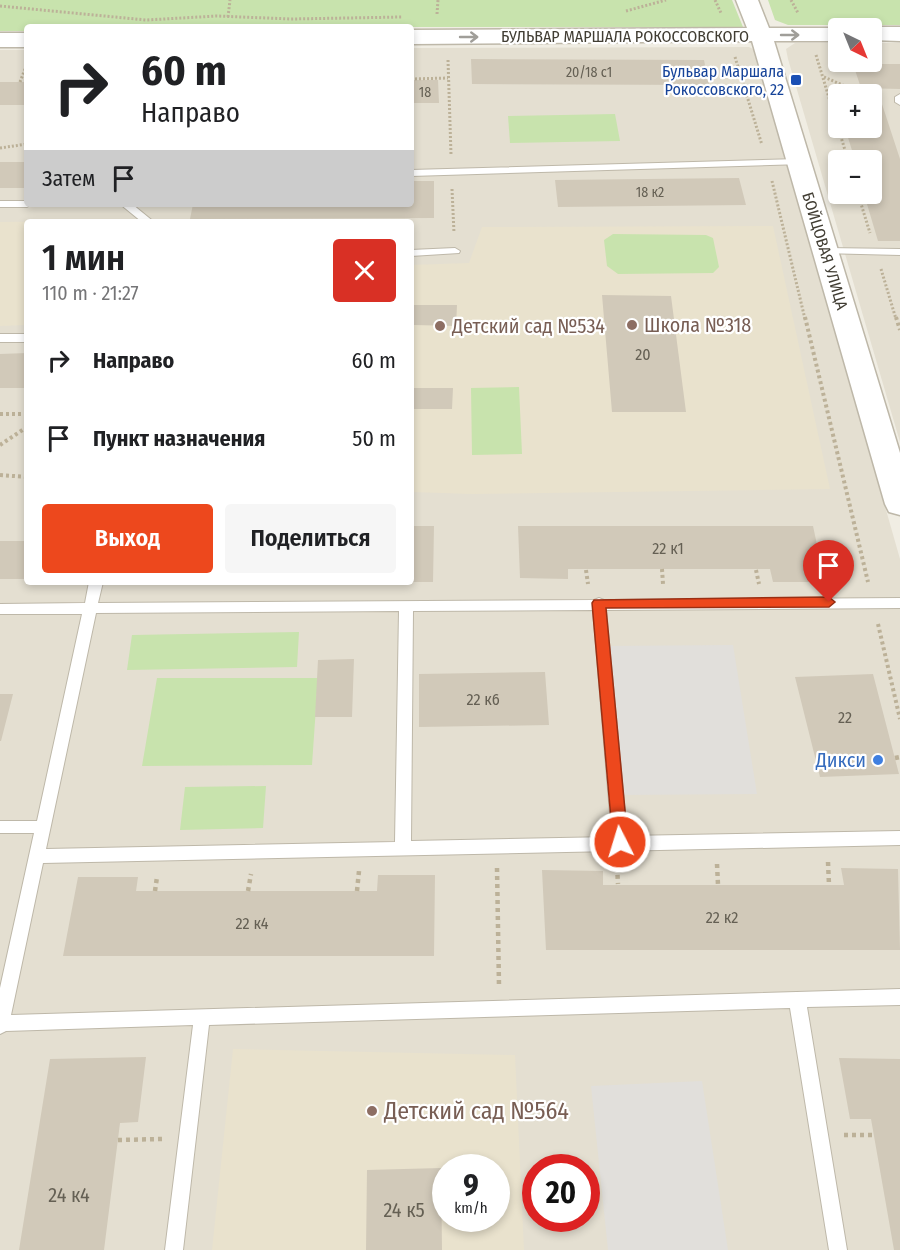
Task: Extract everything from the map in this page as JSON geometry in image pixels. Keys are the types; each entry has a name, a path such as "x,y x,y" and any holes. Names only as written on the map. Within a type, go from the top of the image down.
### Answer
{"street":[{"name":"БОЙЦОВАЯ УЛИЦА","path":"747,0 762,35 900,504"},
{"name":"БУЛЬВАР МАРШАЛА РОКОССОВСКОГО","path":"414,36 828,34"},
{"path":"882,34 900,34"},
{"path":"0,40 24,39"}],"lane":[{"path":"900,97 900,102"},
{"path":"414,173 799,162"},
{"path":"0,204 24,204"},
{"path":"129,207 145,219"},
{"path":"414,253 455,251"},
{"path":"825,251 900,252"},
{"path":"0,338 24,338"},
{"path":"96,585 0,1024 900,997"},
{"path":"0,609 599,603 900,603"},
{"path":"599,603 620,842"},
{"path":"403,849 406,605"},
{"path":"0,827 44,827"},
{"path":"37,856 900,837"},
{"path":"797,999 838,1250"},
{"path":"174,1250 202,1017"}],"path":[{"path":"228,17 230,0"},
{"path":"437,14 438,0"},
{"path":"623,11 666,0"},
{"path":"0,6 38,8 115,19 183,20 228,17 291,19 326,24"},
{"path":"431,14 444,13"},
{"path":"290,24 291,19"},
{"path":"815,51 845,150"},
{"path":"734,52 767,163 900,719"},
{"path":"20,82 24,72"},
{"path":"823,77 839,84"},
{"path":"414,79 448,78"},
{"path":"0,148 24,144"},
{"path":"0,414 24,414"},
{"path":"0,445 24,429"},
{"path":"0,475 24,477"},
{"path":"496,847 500,1008"},
{"path":"118,1140 188,1138"}],"shaded area":[{"path":"795,43 828,43 828,72 882,72 882,43 900,43 900,442 830,204 882,204 882,150 828,150 828,196 786,49"},
{"path":"749,47 755,50 900,559 900,1250 0,1250 0,50 24,50 24,207 414,207 414,48"},
{"path":"0,222 24,222 24,325 0,326"},
{"name":"Школа №318","path":"773,226 830,489 472,494 414,492 414,265 469,263 482,227"},
{"path":"733,645 757,794 616,795 603,646"},
{"name":"Детский сад №564","path":"233,1049 515,1055 524,1250 212,1250"},
{"path":"702,1081 728,1250 608,1250 600,1154 598,1154 591,1086"}],"green space":[{"path":"0,0 732,0 743,27 24,24 24,31 0,31"},
{"path":"768,0 900,0 900,25 882,25 882,18 828,18 828,25 788,25 775,20"},
{"path":"615,114 620,141 510,143 508,116"},
{"path":"613,234 706,235 713,238 719,267 713,273 618,274 607,266 604,240"},
{"path":"519,387 522,454 472,455 471,388"},
{"path":"299,632 297,667 127,670 132,635"},
{"path":"157,678 318,678 312,765 142,766"},
{"path":"266,786 263,828 180,830 185,787"}],"building":[{"path":"471,59 704,60 709,85 472,84"},
{"path":"882,64 900,64 900,89 882,89 882,84 860,84 856,72 882,72"},
{"path":"414,80 438,80 439,103 414,103"},
{"path":"0,82 24,82 24,105 0,105"},
{"path":"882,104 900,159 900,241 878,241 867,204 882,204 882,150 852,150 848,138 882,138"},
{"path":"0,162 24,162 24,188 0,188"},
{"path":"739,178 746,205 558,207 555,180"},
{"path":"414,181 434,181 434,218 190,219 192,207 414,207"},
{"path":"602,295 671,296 686,412 612,412"},
{"path":"414,305 457,305 456,326 414,325"},
{"path":"24,353 24,388 0,388 0,354"},
{"path":"414,388 453,388 452,409 414,409"},
{"path":"414,526 434,526 433,582 414,582"},
{"path":"518,526 813,526 825,582 773,582 770,569 568,569 568,579 520,578"},
{"path":"0,541 24,541 24,579 0,579"},
{"path":"354,659 352,717 315,717 318,660"},
{"path":"545,672 549,725 419,727 419,674"},
{"path":"873,674 899,774 820,777 795,677"},
{"path":"0,694 13,694 1,741 0,741"},
{"path":"841,868 898,869 900,950 546,950 542,870 603,871 603,885 844,885"},
{"path":"378,875 435,875 434,956 63,956 78,877 138,877 136,891 377,891"},
{"path":"146,1057 138,1122 120,1123 104,1250 19,1250 50,1059"},
{"path":"839,1058 900,1059 900,1250 894,1250 871,1119 850,1119"},
{"path":"432,1168 432,1232 442,1232 442,1250 366,1250 367,1170"}],"place":[{"name":"Бульвар Маршала Рокоссовского, 22","path":"796,80"},
{"name":"Школа №318","path":"632,325"},
{"name":"Детский сад №534","path":"440,326"},
{"name":"Дикси","path":"878,760"},
{"name":"Детский сад №564","path":"372,1111"}],"route":[{"path":"620,842 599,603 829,602"}]}
